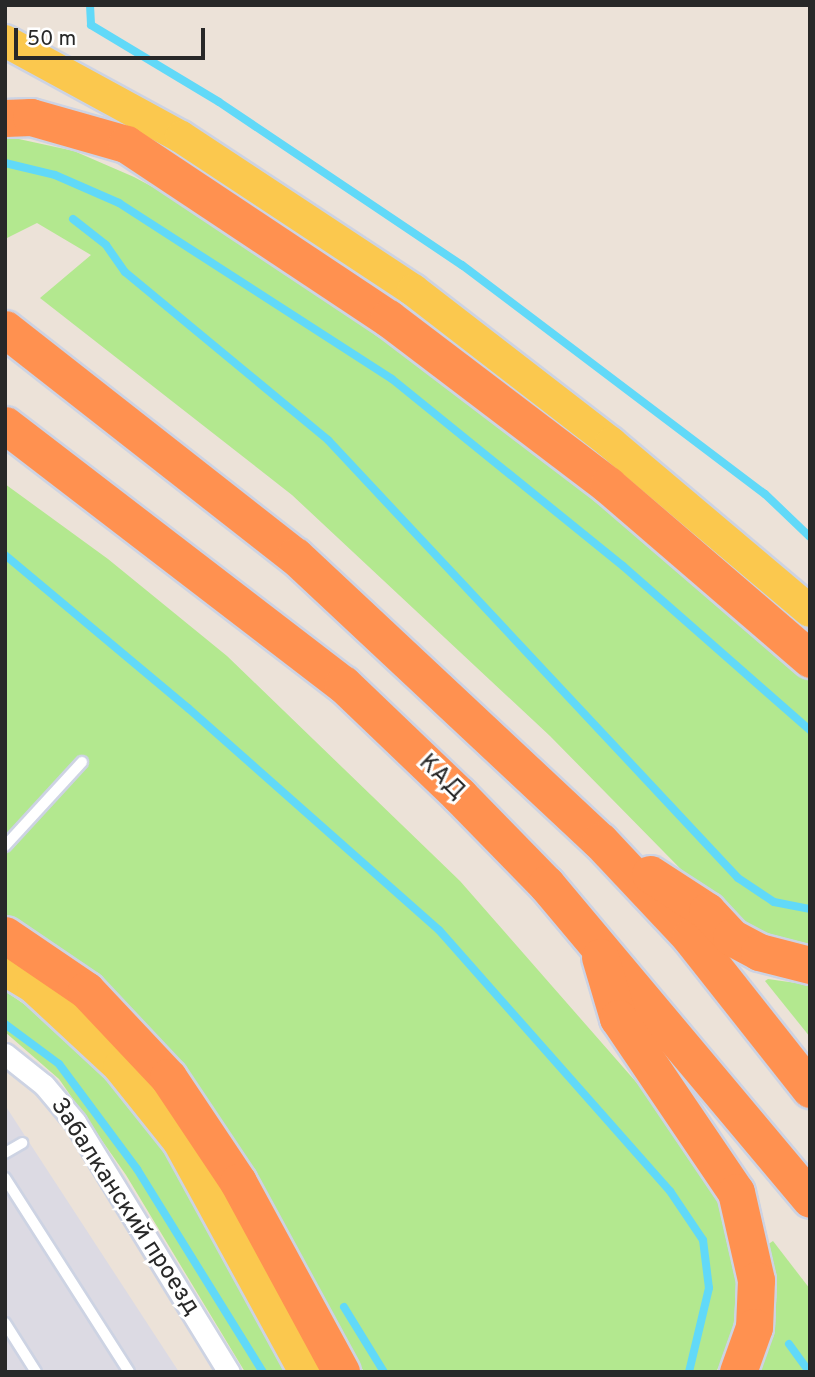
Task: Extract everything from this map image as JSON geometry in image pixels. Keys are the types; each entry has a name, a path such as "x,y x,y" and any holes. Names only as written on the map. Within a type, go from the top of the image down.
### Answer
{"highway":[{"path":"5,118 31,117 126,144 388,318 608,485 810,659"},
{"path":"12,333 295,556 600,841 690,937 810,1089"},
{"name":"КАД","path":"5,425 343,684 459,795 596,943 810,1199"},
{"path":"600,841 707,911 731,937 759,952 810,965"},
{"path":"5,935 86,990 168,1077 238,1182 341,1372"},
{"path":"596,943 618,1018 736,1192 756,1280 754,1327 738,1372"}],"main road":[{"path":"5,41 181,137 413,290 570,410 810,611"},
{"path":"5,970 33,988 118,1067 179,1142 305,1372"}],"street":[{"name":"Забалканский проезд","path":"5,1054 44,1085 75,1122 229,1372"}],"lane":[{"path":"5,845 82,762"},
{"path":"5,1153 22,1143"},
{"path":"5,1178 129,1372"},
{"path":"5,1323 36,1372"}],"shaded area":[{"path":"5,1105 27,1139 179,1372 5,1372"}],"green space":[{"path":"5,136 74,151 134,177 205,215 343,307 620,514 810,682 810,952 780,946 720,909 550,736 292,495 40,298 91,255 37,223 5,239"},
{"path":"5,484 108,559 227,656 460,881 665,1115 707,1171 740,1262 732,1340 716,1372 364,1372 262,1188 174,1059 129,1008 5,915"},
{"path":"768,979 810,985 810,1037 765,981"},
{"path":"5,991 66,1033 106,1072 155,1136 290,1372 245,1372 126,1175 59,1079 5,1032"},
{"path":"773,1241 810,1289 810,1372 757,1372 767,1245"}],"waterway":[{"path":"90,5 91,25 219,102 462,265 765,494 810,537"},
{"path":"5,163 55,175 119,203 392,379 623,566 810,730"},
{"path":"73,219 106,245 125,272 328,440 738,878 774,902 810,909"},
{"path":"5,555 188,708 439,930 670,1191 703,1240 709,1288 689,1372"},
{"path":"5,1024 59,1064 137,1169 263,1372"},
{"path":"344,1307 384,1372"},
{"path":"789,1344 809,1372"}]}
